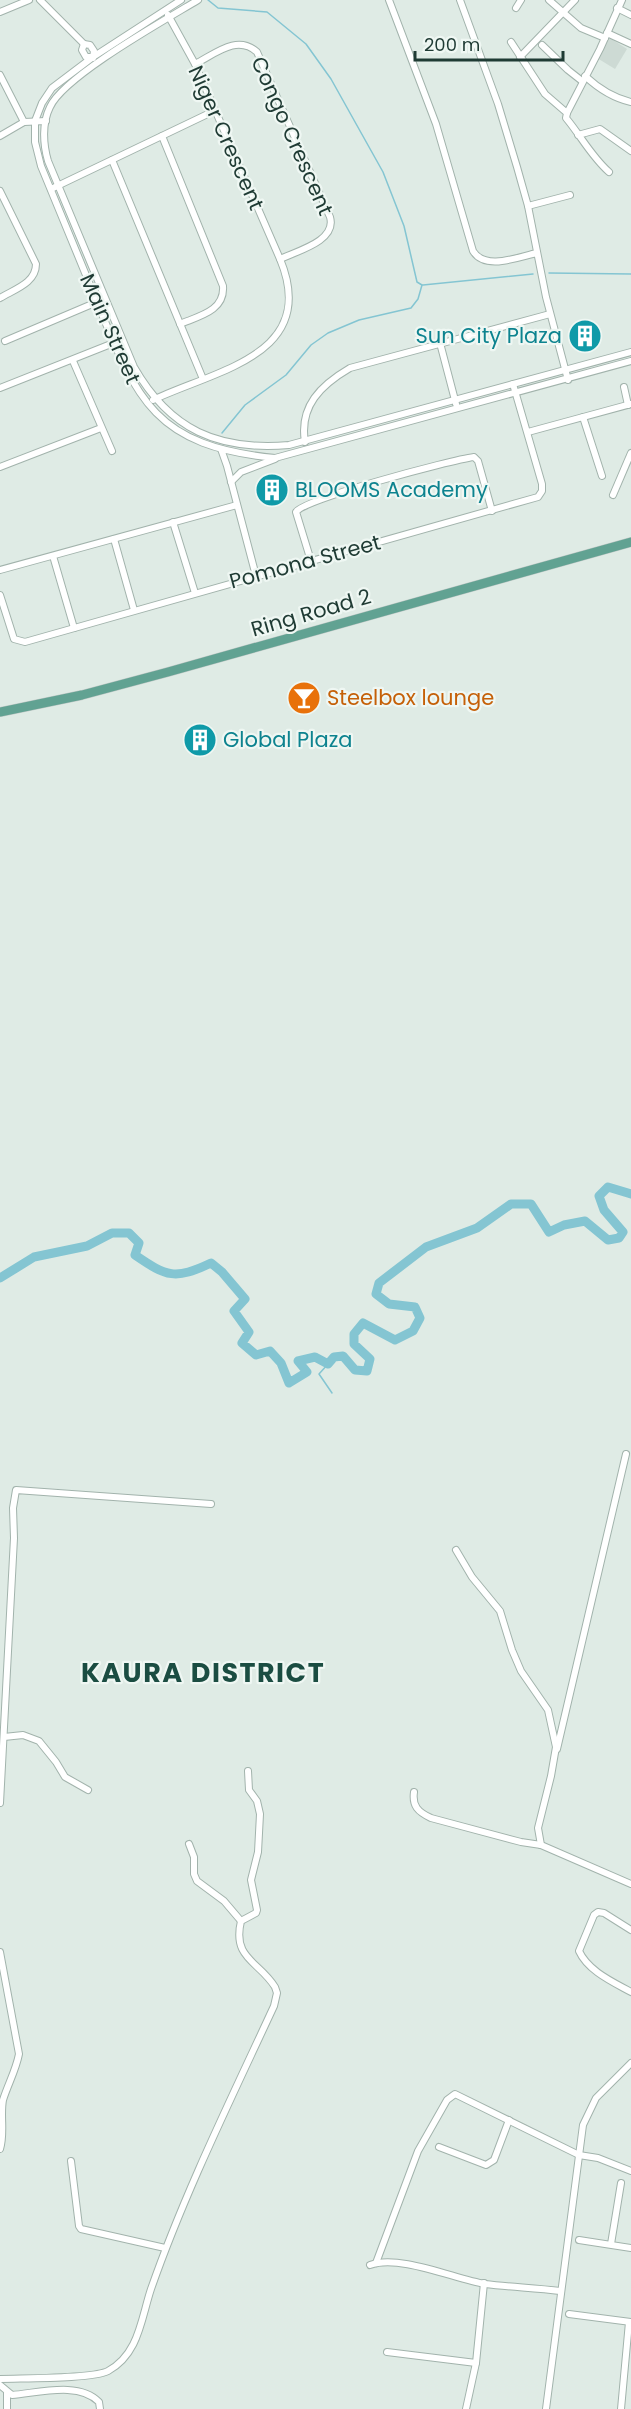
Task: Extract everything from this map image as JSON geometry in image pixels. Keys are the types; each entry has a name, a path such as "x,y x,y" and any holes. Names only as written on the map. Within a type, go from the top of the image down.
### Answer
{"main road":[{"name":"Ring Road 2","path":"0,712 82,695 168,672 631,542"}],"street":[{"path":"0,12 29,0"},
{"path":"40,0 84,44 90,45 97,64"},
{"name":"Main Street","path":"181,0 93,57 52,88 42,103 35,121 37,154 113,343 131,380 147,403 167,422 184,434 221,450 275,458 596,372 631,356"},
{"name":"Main Street","path":"198,0 97,64 61,91 50,108 46,121 46,152 122,340 140,377 156,399 186,425 221,442 232,444 270,447 304,442 593,362 631,356"},
{"path":"389,0 430,107 453,180 468,241 475,255 481,260 491,262 537,253"},
{"path":"460,0 498,104 528,206 550,314 568,380"},
{"path":"516,8 521,0"},
{"path":"549,0 581,28 631,44"},
{"path":"520,57 539,42 575,0"},
{"path":"609,172 597,162 566,118 622,0"},
{"path":"617,9 631,15"},
{"name":"Niger Crescent","path":"147,403 248,361 266,348 277,334 286,316 290,296 280,259 195,64 165,10"},
{"path":"511,42 529,66 545,94 567,113"},
{"path":"539,42 600,89 620,100 631,102"},
{"name":"Congo Crescent","path":"195,64 239,43 249,44 257,52 330,217 331,227 325,236 280,259"},
{"path":"0,75 24,122"},
{"path":"51,189 214,111"},
{"path":"0,136 24,122 46,121"},
{"path":"578,135 600,129 631,151"},
{"path":"162,135 224,286 222,301 216,309 180,324"},
{"path":"112,160 203,379"},
{"path":"0,191 36,264 34,276 28,282 0,297"},
{"path":"528,206 570,195"},
{"path":"5,341 97,302"},
{"path":"304,442 304,419 308,406 318,393 350,368 550,314"},
{"path":"0,388 122,340"},
{"path":"440,343 457,410"},
{"path":"73,361 112,451"},
{"path":"593,362 596,372"},
{"name":"Pomona Street","path":"0,595 14,639 18,642 538,497 541,494 542,484 513,384"},
{"path":"528,432 630,405 624,387"},
{"path":"583,417 602,476"},
{"path":"0,467 101,429"},
{"path":"221,442 221,450 256,576"},
{"path":"227,466 232,453 232,444"},
{"path":"613,495 631,453"},
{"path":"231,482 241,472 275,458"},
{"path":"311,561 296,512 299,508 324,498 396,477 474,458 478,461 492,511"},
{"path":"0,570 237,505"},
{"path":"173,522 195,593"},
{"path":"114,538 134,610"},
{"path":"53,556 74,628"},
{"path":"541,1845 538,1828 626,1454"},
{"path":"0,1803 14,1538 13,1508 16,1490 211,1504"},
{"path":"456,1550 472,1577 498,1606 521,1671 548,1710 556,1747 555,1755"},
{"path":"4,1737 23,1736 39,1741 65,1777 88,1790"},
{"path":"0,2379 98,2374 108,2371 134,2348 142,2315 165,2248 276,2000 277,1993 272,1982 241,1949 238,1934 241,1921 256,1913 257,1910 251,1880 258,1852 260,1814 257,1801 249,1790 248,1771"},
{"path":"414,1792 413,1801 417,1809 430,1818 521,1842 541,1845 631,1884"},
{"path":"189,1844 194,1857 194,1874 197,1881 224,1901 241,1921"},
{"path":"631,1930 604,1913 598,1912 594,1915 579,1951 589,1964 631,1992"},
{"path":"0,1952 19,2054 16,2070 3,2102 3,2140 0,2149"},
{"path":"546,2409 584,2125 596,2098 630,2063"},
{"path":"560,2291 484,2283 387,2262 373,2264 418,2151 450,2096 459,2095 579,2155 598,2158 631,2171"},
{"path":"439,2147 486,2165 490,2164 494,2160 509,2120"},
{"path":"72,2161 81,2229 165,2248"},
{"path":"611,2244 621,2183"},
{"path":"579,2240 631,2248"},
{"path":"466,2409 476,2363 484,2283"},
{"path":"569,2314 630,2322 621,2409"},
{"path":"387,2352 476,2363"},
{"path":"0,2385 12,2395 87,2392 99,2402 100,2409"},
{"path":"7,2393 7,2409"}],"shaded area":[{"path":"610,38 627,49 615,69 597,58"}],"waterway":[{"path":"208,0 218,8 267,12 306,44 331,79 383,172 404,226 417,282 422,285"},
{"path":"549,273 631,274"},
{"path":"423,285 533,274"},
{"path":"222,433 245,405 286,375 311,345 328,333 359,320 411,308 418,299 422,285"},
{"path":"0,1278 34,1257 87,1246 112,1233 129,1233 139,1243 135,1255 164,1272 180,1274 211,1263 222,1272 245,1299 234,1311 249,1332 242,1343 256,1355 270,1351 281,1363 289,1383 307,1372 298,1361 315,1357 328,1364 334,1357 343,1356 355,1370 367,1371 370,1359 354,1344 354,1334 363,1323 395,1340 413,1331 420,1318 415,1307 389,1304 376,1294 379,1283 426,1247 477,1228 511,1204 531,1204 549,1232 564,1225 585,1221 608,1240 619,1238 623,1232 604,1210 599,1196 608,1187 631,1194"},
{"path":"328,1364 319,1374 332,1393"}],"place":[{"name":"Sun City Plaza","path":"585,336"},
{"name":"BLOOMS Academy","path":"272,490"},
{"name":"Steelbox lounge","path":"304,698"},
{"name":"Global Plaza","path":"200,740"}],"district":[{"name":"KAURA DISTRICT","path":"203,1673"}]}
